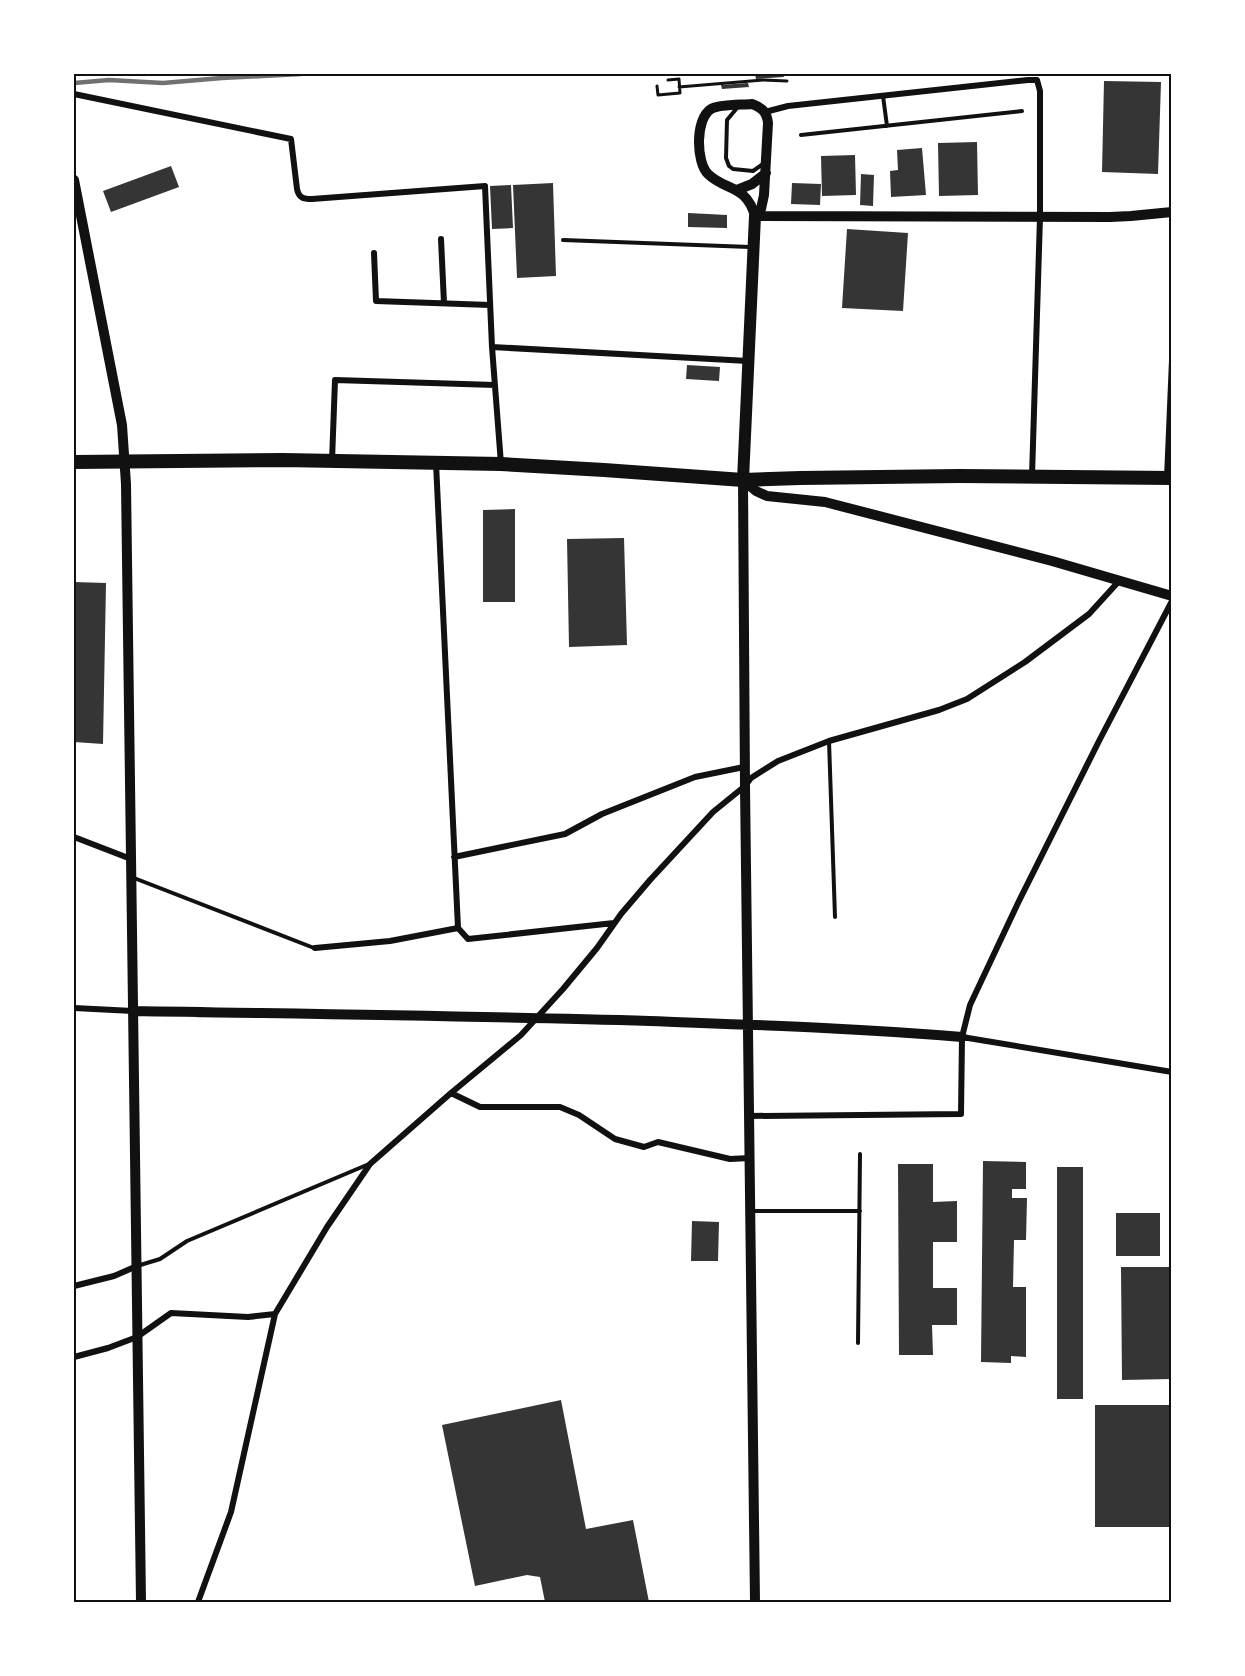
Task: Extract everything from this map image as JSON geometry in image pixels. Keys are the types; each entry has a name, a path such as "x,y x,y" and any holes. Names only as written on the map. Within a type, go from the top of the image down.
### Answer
{"highway":[{"path":"74,462 220,460 501,464 743,480 836,477 1169,478"}],"main road":[{"path":"743,480 755,216"}],"street":[{"path":"765,112 788,106 1037,80 1040,91 1040,217 1032,477"},
{"path":"74,94 291,139 297,189 302,198 485,186 492,347 501,464"},
{"path":"752,104 765,112 768,123 766,173 761,209 755,216 751,206 737,190 715,180 702,166 699,150 700,123 711,109 752,104"},
{"path":"737,190 752,184 766,173"},
{"path":"74,180 122,425 124,462 132,859 141,1602"},
{"path":"755,216 1040,217 1131,216 1172,212"},
{"path":"441,239 444,303"},
{"path":"374,253 376,301 490,305"},
{"path":"492,347 748,361"},
{"path":"1169,478 1172,360"},
{"path":"332,461 336,380 495,385"},
{"path":"436,463 458,928 468,939 614,923"},
{"path":"743,480 756,491 767,496 825,502 1120,580 1172,596"},
{"path":"743,480 744,767 755,1602"},
{"path":"198,1602 231,1512 275,1314 327,1227 370,1164 521,1035 563,989 650,880 713,812 745,786 751,778 778,761 829,741 939,710 967,699 1025,662 1089,614 1120,580"},
{"path":"749,1116 961,1114 962,1037 970,1005 1099,741 1172,601"},
{"path":"454,857 565,834 602,814 694,777 744,767"},
{"path":"74,837 132,859"},
{"path":"315,948 390,941 458,928"},
{"path":"74,1008 748,1024 905,1032 962,1037 1172,1072"},
{"path":"451,1093 480,1107 560,1107 579,1115 615,1139 644,1147 658,1142 730,1159 750,1158"},
{"path":"74,1286 114,1276 137,1266"},
{"path":"74,1357 137,1338 171,1313 248,1317 275,1314"}],"lane":[{"path":"883,95 886,126"},
{"path":"742,105 727,120 727,163 733,169 753,171 766,161"},
{"path":"801,135 1022,111"},
{"path":"564,240 754,248"},
{"path":"829,741 836,917"},
{"path":"132,877 315,948"},
{"path":"858,1343 860,1154"},
{"path":"137,1266 160,1259 187,1241 370,1164"},
{"path":"750,1211 860,1211"}],"path":[{"path":"657,86 658,95 680,93 678,79 668,80"},
{"path":"679,87 763,80 787,81"}],"building":[{"path":"755,74 783,74 784,77 756,79"},
{"path":"1104,81 1161,82 1158,174 1102,172"},
{"path":"748,83 749,87 722,89 721,85"},
{"path":"977,142 978,195 939,196 938,143"},
{"path":"922,148 926,195 891,197 890,171 898,170 897,150"},
{"path":"855,155 856,195 822,196 821,156"},
{"path":"171,166 179,187 111,212 103,191"},
{"path":"861,174 874,175 873,206 860,205"},
{"path":"553,183 556,276 517,278 513,185"},
{"path":"792,183 821,184 820,205 791,204"},
{"path":"511,185 513,228 492,229 490,186"},
{"path":"688,213 727,215 727,228 688,227"},
{"path":"847,229 908,233 903,311 842,308"},
{"path":"687,365 720,367 719,381 686,379"},
{"path":"515,509 515,602 483,602 483,510"},
{"path":"624,538 627,645 569,647 567,539"},
{"path":"74,582 106,583 103,744 74,742"},
{"path":"983,1161 1026,1162 1026,1189 1012,1189 1012,1198 1027,1198 1026,1240 1014,1240 1013,1287 1026,1287 1026,1357 1011,1356 1011,1363 981,1362"},
{"path":"898,1164 933,1164 933,1202 957,1201 957,1242 933,1242 933,1288 957,1288 957,1325 932,1325 933,1355 899,1355"},
{"path":"1057,1167 1083,1167 1083,1399 1057,1399"},
{"path":"1116,1213 1160,1213 1160,1256 1116,1256"},
{"path":"692,1221 719,1222 718,1261 691,1261"},
{"path":"1121,1267 1172,1267 1172,1379 1122,1380"},
{"path":"561,1400 586,1529 633,1520 649,1602 545,1602 540,1577 527,1575 475,1586 442,1425"},
{"path":"1095,1405 1172,1405 1172,1527 1095,1527"}],"railway":[{"path":"74,83 109,80 163,83 301,74"}]}
